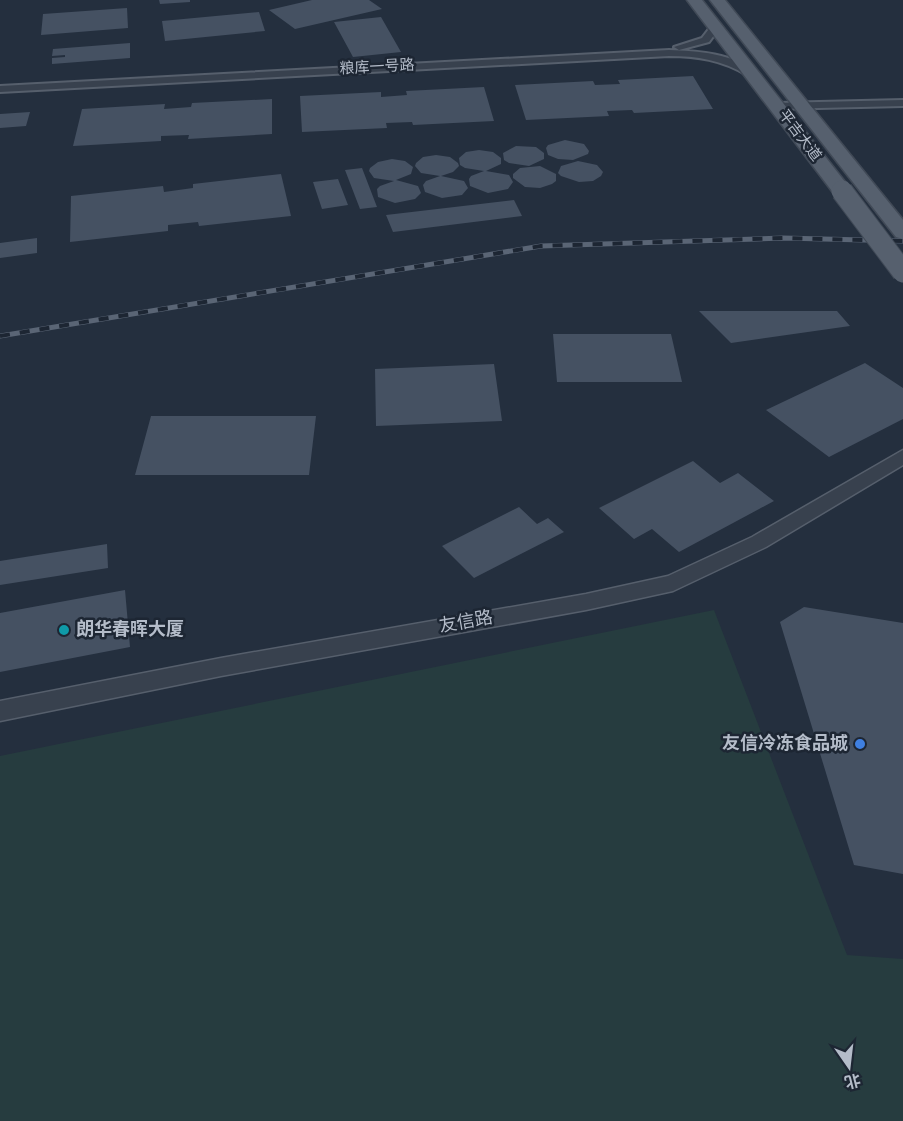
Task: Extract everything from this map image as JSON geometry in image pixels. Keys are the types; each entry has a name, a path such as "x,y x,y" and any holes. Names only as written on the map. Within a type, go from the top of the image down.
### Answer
{"main road":[{"name":"平吉大道","path":"694,0 903,273"},
{"name":"平吉大道","path":"717,0 903,233"}],"street":[{"name":"粮库一号路","path":"0,84 664,49 704,41 714,32 715,27"},
{"name":"粮库一号路","path":"0,89 669,53 714,57 728,61 750,73"},
{"path":"777,106 903,103"},
{"name":"友信路","path":"0,711 221,667 586,602 673,583 759,542 903,456"},
{"name":"友信路","path":"0,725 229,678 596,612 684,593 770,551 903,470"}],"green space":[{"path":"714,610 847,955 903,959 903,1121 0,1121 0,756"}],"building":[{"path":"159,0 190,0 190,2 160,4"},
{"path":"312,0 369,0 382,9 295,29 269,10"},
{"path":"127,8 128,28 41,35 43,14"},
{"path":"259,12 265,31 165,41 162,21"},
{"path":"381,17 401,52 353,57 334,22"},
{"path":"130,43 130,58 52,64 52,58 65,57 65,55 52,56 53,49"},
{"path":"693,76 713,109 634,113 632,110 607,111 609,116 526,120 515,85 593,81 595,85 620,84 618,80"},
{"path":"484,87 494,121 413,125 412,122 386,123 387,128 302,132 300,96 381,92 381,97 407,95 406,91"},
{"path":"272,99 272,134 188,139 189,135 161,136 161,141 73,146 82,109 165,104 164,109 191,107 192,103"},
{"path":"30,112 26,126 0,128 0,114"},
{"path":"565,140 584,144 589,151 588,154 573,160 558,159 548,155 546,148 548,145"},
{"path":"516,146 536,147 544,153 544,159 529,166 504,160 503,153"},
{"path":"479,150 493,152 501,158 501,164 486,171 509,175 513,182 508,189 488,193 470,186 471,176 484,171 465,168 460,165 459,158 466,152"},
{"path":"436,155 450,157 458,163 459,166 453,172 441,176 464,181 468,188 462,195 442,198 425,192 423,185 426,181 440,176 421,173 415,166 423,157"},
{"path":"392,159 405,161 413,167 411,174 396,180 418,186 421,193 415,199 395,203 378,197 377,189 380,186 394,181 374,178 369,171 370,168 378,162"},
{"path":"578,161 597,165 603,172 601,176 593,181 579,182 558,173 561,166"},
{"path":"540,166 556,174 556,181 540,188 525,187 513,178 513,174 520,168"},
{"path":"362,168 377,207 360,209 345,170"},
{"path":"281,174 291,216 199,226 198,222 168,225 168,231 70,242 71,196 163,186 164,192 193,188 193,184"},
{"path":"338,179 348,205 322,209 313,182"},
{"path":"514,200 522,216 393,232 386,215"},
{"path":"37,238 37,253 0,258 0,243"},
{"path":"699,311 837,311 850,326 731,343"},
{"path":"553,334 671,334 682,382 557,382"},
{"path":"865,363 903,388 903,419 829,457 766,410"},
{"path":"494,364 502,421 376,426 375,369"},
{"path":"151,416 316,416 309,475 135,475"},
{"path":"693,461 720,483 738,473 774,501 679,552 652,529 634,539 599,508"},
{"path":"519,507 537,524 548,518 564,532 474,578 442,546"},
{"name":"朗华春晖大厦","path":"107,544 108,568 0,585 0,561"},
{"name":"朗华春晖大厦","path":"125,590 130,647 0,672 0,613"},
{"name":"友信冷冻食品城","path":"804,607 903,623 903,874 854,865 780,622"}],"railway":[{"path":"0,336 541,246 783,238 903,241"}],"place":[{"name":"朗华春晖大厦","path":"64,630"},
{"name":"友信冷冻食品城","path":"860,744"}]}
